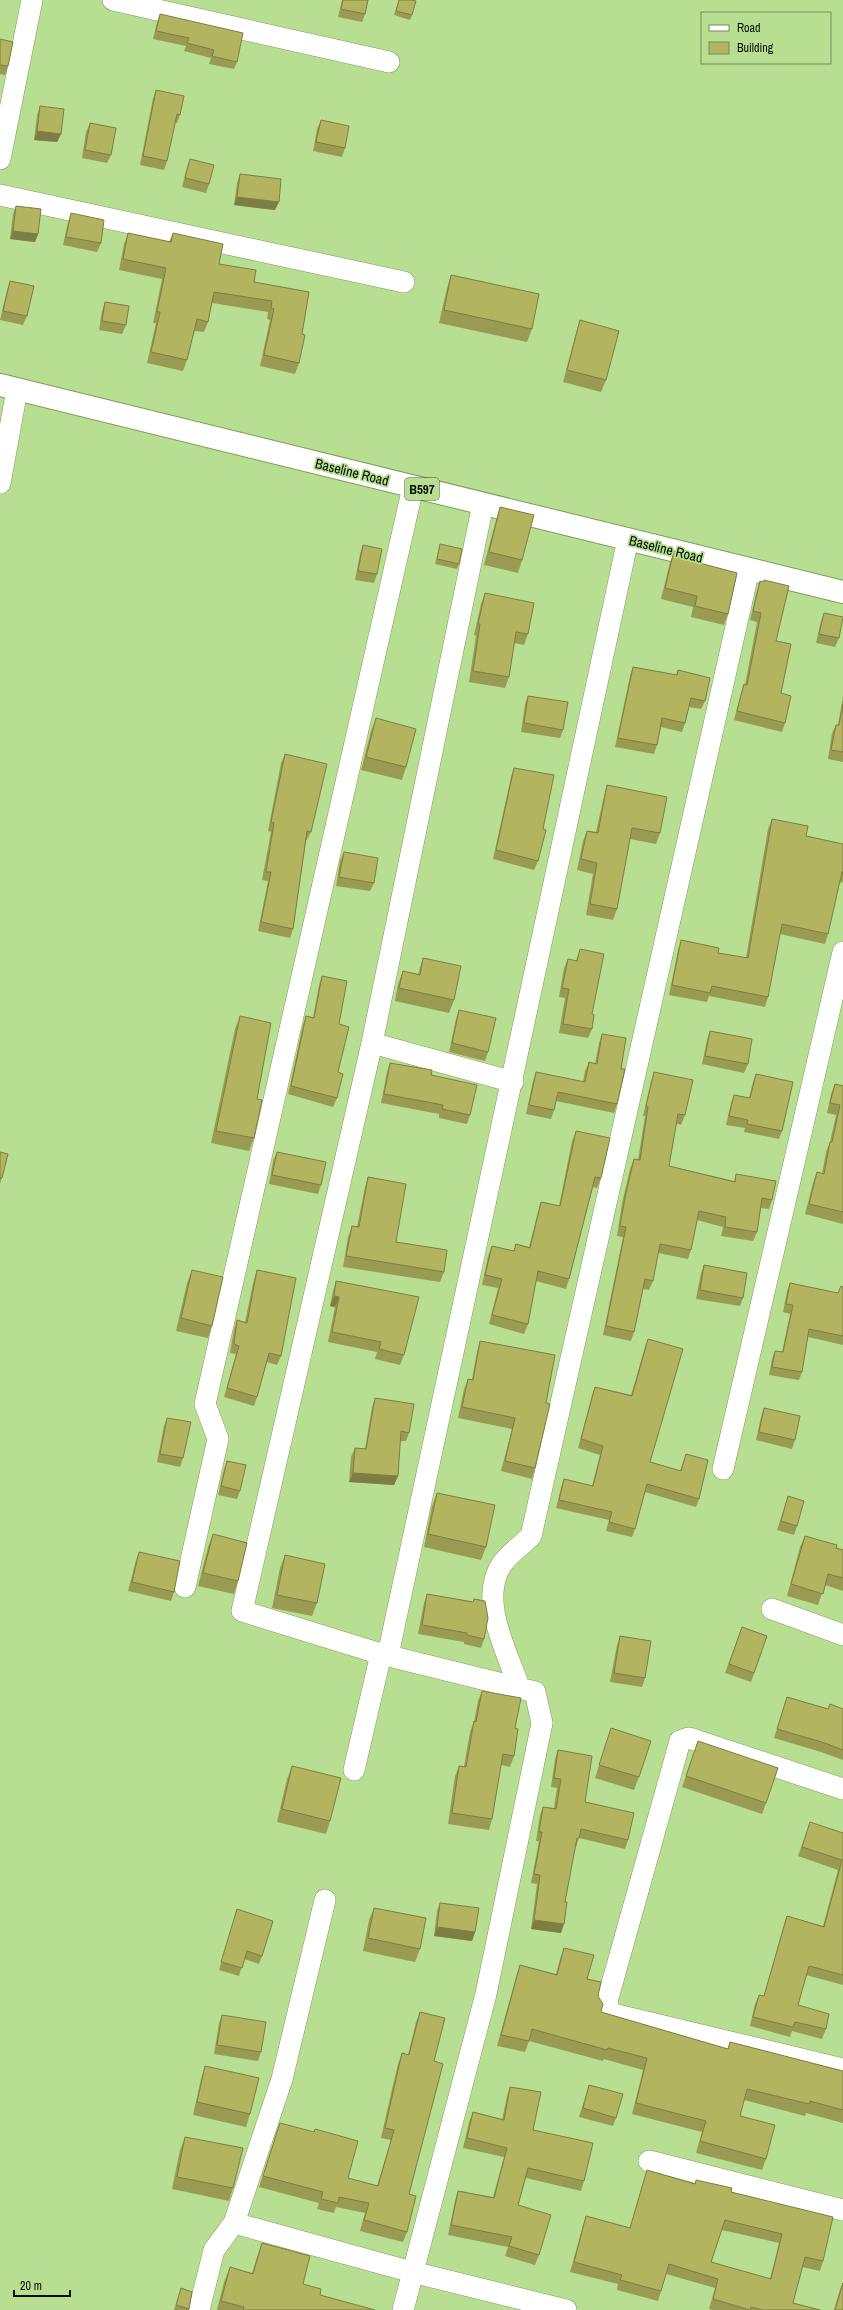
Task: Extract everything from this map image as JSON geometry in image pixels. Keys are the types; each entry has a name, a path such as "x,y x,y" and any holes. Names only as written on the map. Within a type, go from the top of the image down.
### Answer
{"main road":[{"name":"Baseline Road","path":"9,388 843,592"}],"street":[{"path":"0,159 8,83 32,0"},
{"path":"113,0 389,62"},
{"path":"0,195 404,282"},
{"path":"0,483 9,388"},
{"path":"185,1587 218,1439 205,1404 413,487"},
{"path":"404,2310 412,2272 486,1994 542,1723 535,1692 384,1654 242,1611 372,1043 483,504"},
{"path":"354,1770 384,1654 513,1082 628,539"},
{"path":"519,1687 496,1626 492,1589 502,1564 531,1536 748,569"},
{"path":"723,1469 843,952"},
{"path":"372,1043 513,1082"},
{"path":"772,1609 843,1635"},
{"path":"842,2064 613,2014 606,2005 680,1741 689,1738 843,1789"},
{"path":"199,2310 214,2250 234,2223 282,2079 325,1900"},
{"path":"649,2161 843,2210"},
{"path":"234,2223 412,2272 566,2310"}],"building":[{"path":"343,0 368,0 365,14 341,9"},
{"path":"399,0 416,1 412,15 396,11"},
{"path":"160,14 243,33 237,62 212,56 214,50 187,43 189,38 156,31"},
{"path":"0,39 13,42 8,66 0,65"},
{"path":"156,90 184,96 180,115 177,114 167,161 143,156"},
{"path":"40,106 64,109 61,134 37,131"},
{"path":"321,120 349,126 345,148 316,142"},
{"path":"90,123 116,128 111,155 85,150"},
{"path":"190,159 214,165 209,184 185,178"},
{"path":"240,174 281,179 279,202 237,197"},
{"path":"16,206 41,209 38,234 13,231"},
{"path":"71,213 104,220 101,243 66,237"},
{"path":"128,233 171,242 173,233 223,244 219,264 256,270 254,282 309,292 302,334 305,335 299,363 264,355 274,309 271,308 272,301 214,292 208,322 197,319 187,360 151,352 160,312 157,312 166,268 123,259"},
{"path":"451,275 539,294 532,329 444,310"},
{"path":"10,281 34,286 27,316 3,311"},
{"path":"105,302 129,306 126,325 102,321"},
{"path":"580,320 619,331 606,380 567,370"},
{"path":"500,507 534,515 522,560 489,552"},
{"path":"440,544 462,549 459,564 437,559"},
{"path":"363,545 382,549 377,574 358,571"},
{"path":"674,551 697,557 696,562 737,573 728,614 695,606 697,596 665,588"},
{"path":"764,580 789,586 776,641 791,644 781,693 791,696 785,723 737,711 744,684 747,685 761,613 753,611 760,581 763,582"},
{"path":"485,593 534,603 528,634 516,632 509,677 473,671 480,624 478,624"},
{"path":"824,613 843,617 839,638 819,634"},
{"path":"633,667 677,675 678,670 710,678 705,701 691,698 685,723 662,718 657,745 618,738"},
{"path":"528,696 568,702 563,730 524,723"},
{"path":"843,704 843,752 831,750 836,725 839,725"},
{"path":"376,718 416,729 406,767 366,757"},
{"path":"285,754 327,764 311,832 307,831 293,929 261,922 271,872 266,872 274,823 271,822"},
{"path":"514,768 554,775 543,829 546,830 538,861 496,850"},
{"path":"607,785 667,797 660,833 632,828 617,909 590,904 597,863 581,859 587,831 598,833"},
{"path":"772,819 808,826 806,836 843,844 843,872 828,934 782,924 768,997 712,986 710,993 672,985 681,940 719,948 718,953 748,958"},
{"path":"344,852 378,858 374,883 339,877"},
{"path":"580,949 604,954 592,1014 594,1015 592,1029 563,1024 569,989 562,988 568,959 577,961"},
{"path":"423,958 461,966 454,1000 399,988 403,971 420,975"},
{"path":"322,976 347,981 339,1024 349,1027 338,1072 343,1074 337,1098 291,1086 306,1016 314,1018"},
{"path":"459,1010 496,1018 488,1052 452,1043"},
{"path":"240,1016 271,1023 257,1099 262,1100 254,1138 216,1131"},
{"path":"710,1031 752,1039 748,1064 705,1056"},
{"path":"602,1034 626,1038 621,1069 625,1069 617,1104 558,1092 554,1110 529,1105 536,1072 585,1082 589,1062 597,1064"},
{"path":"390,1063 432,1070 431,1075 477,1085 470,1115 442,1109 443,1105 384,1094"},
{"path":"654,1072 693,1080 685,1115 678,1114 669,1166 735,1182 736,1174 776,1181 772,1200 762,1198 757,1232 725,1227 726,1217 699,1211 691,1250 660,1244 653,1281 645,1279 634,1332 606,1326 626,1227 620,1226 626,1193 634,1159 640,1160 648,1107 646,1106"},
{"path":"756,1074 793,1082 782,1131 747,1124 748,1120 729,1116 734,1095 750,1098"},
{"path":"835,1084 843,1086 843,1212 809,1204 817,1172 824,1174 830,1142 832,1142 840,1105 830,1103"},
{"path":"576,1131 610,1138 601,1178 595,1177 569,1279 538,1271 528,1324 492,1315 502,1279 485,1275 492,1246 514,1251 516,1244 530,1248 541,1202 560,1206"},
{"path":"0,1152 8,1154 2,1178 0,1178"},
{"path":"277,1152 326,1162 321,1185 272,1175"},
{"path":"368,1177 406,1184 396,1242 447,1250 444,1272 346,1256 352,1226 359,1227"},
{"path":"704,1265 747,1273 743,1298 700,1290"},
{"path":"192,1270 223,1277 212,1326 181,1318"},
{"path":"257,1270 296,1278 281,1356 269,1353 257,1397 227,1388 239,1346 234,1344 237,1320 247,1323"},
{"path":"336,1281 419,1297 404,1355 379,1349 381,1342 332,1332 339,1297 334,1296"},
{"path":"790,1283 838,1293 841,1286 843,1287 843,1336 809,1329 802,1372 772,1367 775,1351 783,1352 793,1305 786,1304"},
{"path":"648,1339 683,1349 650,1462 681,1471 686,1454 708,1460 699,1499 647,1484 635,1529 609,1522 612,1512 559,1500 564,1479 593,1486 603,1446 581,1439 595,1387 632,1396"},
{"path":"480,1341 555,1355 546,1403 550,1404 535,1468 505,1461 515,1418 462,1407 468,1379 473,1380"},
{"path":"375,1398 414,1404 409,1433 401,1431 398,1476 353,1473 355,1448 366,1449"},
{"path":"764,1408 800,1416 795,1440 759,1432"},
{"path":"167,1418 191,1422 183,1458 160,1454"},
{"path":"227,1461 246,1465 240,1491 221,1486"},
{"path":"437,1493 495,1505 486,1547 428,1534"},
{"path":"788,1496 804,1501 797,1526 781,1521"},
{"path":"213,1534 247,1543 238,1581 203,1573"},
{"path":"805,1536 837,1545 836,1548 843,1550 843,1578 828,1574 823,1594 791,1584"},
{"path":"139,1552 180,1561 174,1592 132,1582"},
{"path":"285,1555 325,1564 317,1603 277,1595"},
{"path":"427,1594 473,1602 474,1599 485,1601 488,1618 484,1639 467,1635 467,1633 422,1625"},
{"path":"742,1627 767,1636 754,1673 729,1664"},
{"path":"620,1636 651,1641 645,1678 614,1673"},
{"path":"482,1691 521,1698 515,1728 518,1729 514,1756 503,1754 492,1819 452,1813 459,1766 466,1767 474,1721 476,1722"},
{"path":"787,1697 828,1709 830,1704 843,1709 843,1750 825,1743 777,1729"},
{"path":"611,1728 651,1741 639,1777 599,1765"},
{"path":"698,1741 778,1768 766,1803 686,1776"},
{"path":"558,1750 592,1756 585,1802 634,1813 628,1840 581,1829 579,1838 577,1838 565,1902 567,1902 564,1924 534,1920 540,1875 534,1874 542,1832 539,1832 543,1807 556,1809 561,1779 554,1778"},
{"path":"292,1766 341,1778 330,1821 282,1809"},
{"path":"810,1822 843,1833 843,1975 809,1966 798,2005 829,2014 826,2029 795,2022 793,2027 753,2017 759,1995 764,1996 787,1916 824,1927 842,1860 802,1847"},
{"path":"440,1903 479,1908 475,1932 437,1927"},
{"path":"374,1908 426,1918 420,1949 368,1938"},
{"path":"237,1909 273,1921 262,1956 247,1951 242,1968 221,1962"},
{"path":"564,1948 594,1955 587,1979 601,1982 598,1996 603,2004 601,2012 728,2049 730,2042 843,2071 843,2110 810,2101 809,2104 747,2089 740,2116 775,2125 766,2159 700,2141 706,2121 636,2103 647,2058 608,2048 607,2050 532,2029 529,2041 501,2035 520,1965 557,1975"},
{"path":"420,2012 445,2018 434,2061 443,2064 409,2194 416,2196 407,2232 364,2220 369,2203 339,2197 338,2203 321,2199 323,2192 263,2176 280,2123 314,2132 315,2129 358,2141 348,2178 378,2186 394,2130 385,2128 402,2053 409,2055"},
{"path":"222,2015 266,2022 261,2052 217,2045"},
{"path":"205,2066 259,2078 250,2114 197,2102"},
{"path":"589,2085 623,2094 616,2118 583,2108"},
{"path":"510,2087 541,2092 533,2130 593,2143 584,2181 528,2168 518,2205 551,2215 539,2255 509,2246 512,2237 451,2225 458,2191 494,2198 507,2148 467,2138 473,2112 504,2120"},
{"path":"185,2137 243,2148 233,2188 177,2177"},
{"path":"647,2170 695,2184 696,2180 732,2188 731,2192 833,2217 823,2261 805,2257 793,2303 820,2310 763,2310 751,2307 750,2310 713,2299 718,2279 669,2264 661,2291 620,2280 622,2275 574,2262 586,2216 630,2228","holes":["725,2220 782,2234 771,2279 711,2262"]},
{"path":"262,2243 310,2256 303,2284 321,2289 320,2295 375,2310 243,2310 244,2307 221,2301 230,2267 253,2274"},
{"path":"843,2283 843,2310 835,2310"},
{"path":"181,2288 192,2292 189,2309 176,2305"}]}
